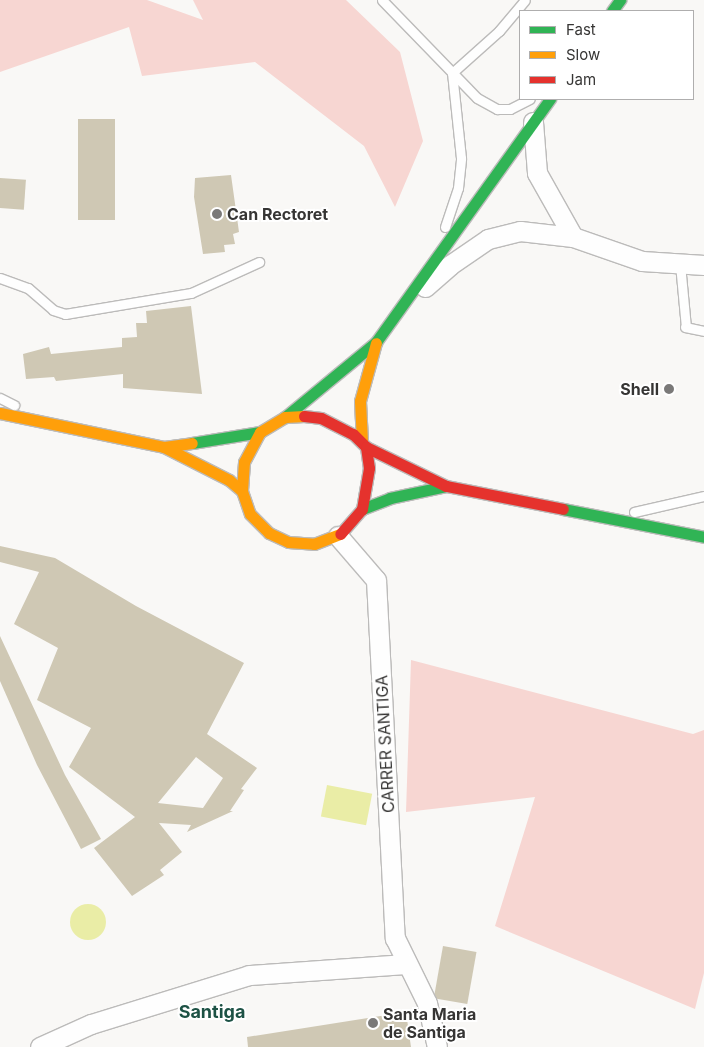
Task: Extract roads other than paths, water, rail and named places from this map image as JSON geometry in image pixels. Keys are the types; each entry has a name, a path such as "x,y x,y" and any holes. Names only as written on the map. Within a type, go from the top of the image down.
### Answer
{"main road":[{"path":"164,447 260,432 285,417 335,379 376,342 549,100"},
{"path":"362,510 369,468 364,444 360,401 376,342"},
{"path":"0,414 164,447 229,480 242,491"},
{"path":"285,417 321,418 338,424 364,444 446,486 704,537"},
{"path":"260,432 244,462 242,491 250,514 269,533 288,542 314,544 338,536 362,510 390,498 446,486"}],"street":[{"path":"533,122 537,173 574,237"},
{"path":"398,310 450,265 488,239 520,231 574,237 642,261 704,265"},
{"name":"CARRER SANTIGA","path":"338,536 376,580 395,938 427,1003 437,1047"},
{"path":"40,1047 92,1024 249,975 407,964"}],"lane":[{"path":"382,0 476,98 497,109 510,109 528,100"},
{"path":"452,73 499,31 524,0"},
{"path":"423,278 450,217 458,188 462,158 452,73"},
{"path":"0,278 28,288 53,310 65,314 191,293 260,262"},
{"path":"680,264 686,327 704,331"},
{"path":"0,398 56,426"},
{"path":"560,508 641,512 704,496"}],"place":[{"name":"Can Rectoret","path":"217,214"},
{"name":"Shell","path":"669,389"},
{"name":"Santa Maria de Santiga","path":"373,1023"}],"district":[{"name":"Santiga","path":"212,1012"}]}
